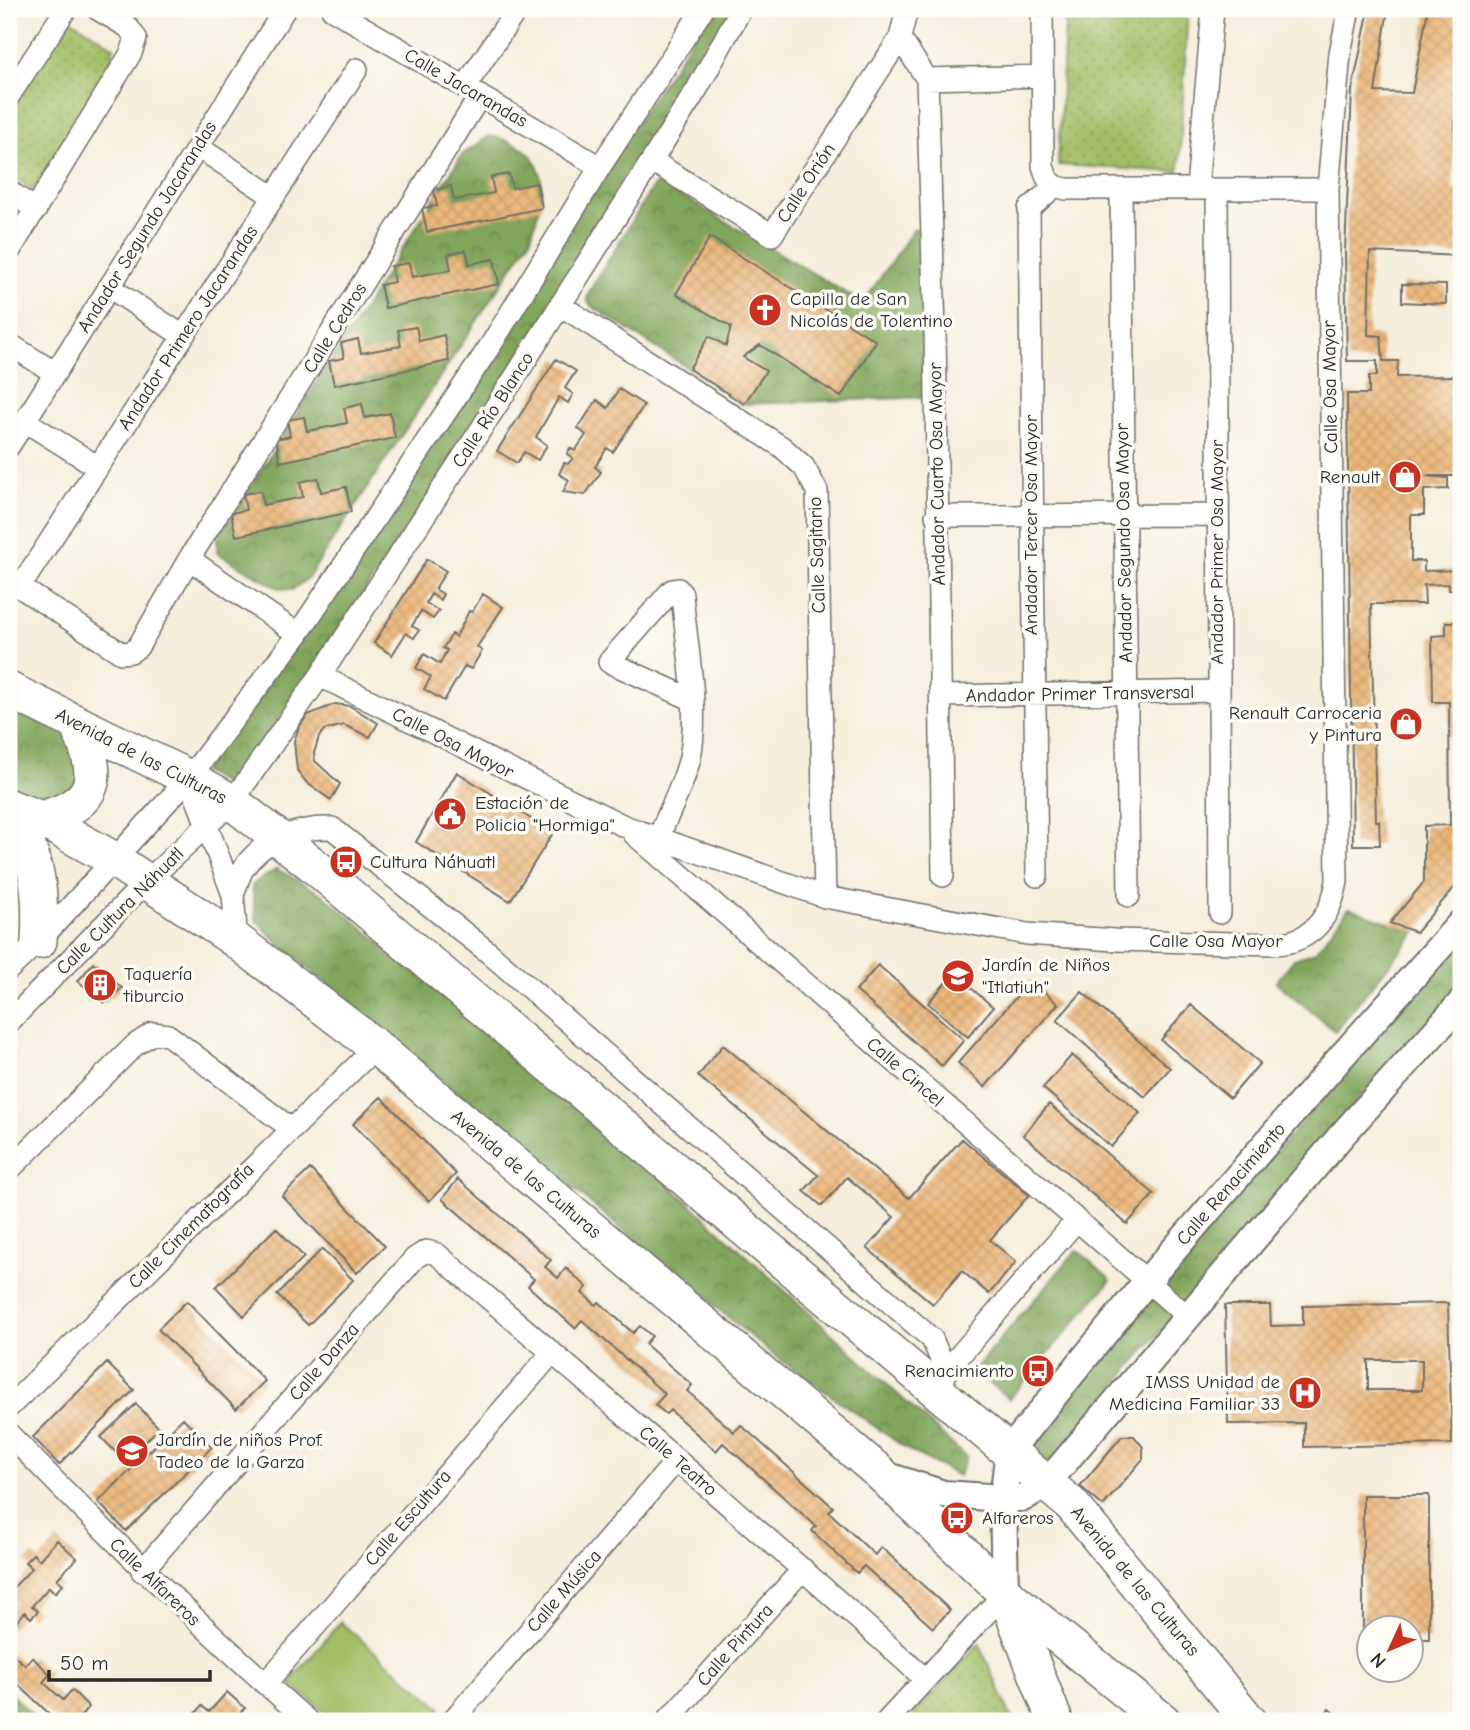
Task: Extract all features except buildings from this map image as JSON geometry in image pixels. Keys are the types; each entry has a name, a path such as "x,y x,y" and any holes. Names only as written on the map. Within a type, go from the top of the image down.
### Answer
{"main road":[{"name":"Avenida de las Culturas","path":"9,690 189,778 232,802 323,873 943,1384 1009,1451 1072,1505 1250,1721"},
{"path":"39,941 42,900 20,811 67,811 78,804 89,787 93,772 90,754 78,726"},
{"name":"Avenida de las Culturas","path":"20,811 113,859 145,883 237,941 376,1047 879,1472 1005,1593 1055,1721"},
{"path":"1005,1593 1163,1721"}],"street":[{"path":"9,96 66,9"},
{"path":"9,252 131,53 136,38 128,27 97,9"},
{"name":"Andador Segundo Jacarandas","path":"9,446 285,9"},
{"name":"Calle Cedros","path":"189,559 473,92 517,9"},
{"name":"Calle Río Blanco","path":"189,778 298,634 492,343 600,167 703,9"},
{"name":"Calle Río Blanco","path":"232,802 320,676 561,305 697,89 741,9"},
{"name":"Calle Orión","path":"652,161 772,235 900,38 907,9"},
{"path":"1042,9 1043,166 1047,178 1055,186 1121,191 1328,189"},
{"name":"Andador Primer Osa Mayor","path":"1213,9 1207,189 1216,515 1220,913"},
{"name":"Calle Osa Mayor","path":"320,676 624,826 825,897 969,926 1027,934 1115,940 1286,943 1314,931 1334,900 1337,881 1328,189 1338,66 1349,9"},
{"name":"Calle Jacarandas","path":"343,12 600,167"},
{"path":"900,38 927,79 1042,76"},
{"path":"667,68 697,89"},
{"name":"Andador Primero Jacarandas","path":"14,583 98,467 357,69"},
{"name":"Andador Cuarto Osa Mayor","path":"927,79 935,330 943,876"},
{"path":"198,146 274,197"},
{"name":"Andador Tercer Osa Mayor","path":"1037,876 1032,692 1029,209 1055,186"},
{"path":"9,191 36,210"},
{"name":"Andador Segundo Osa Mayor","path":"1121,191 1129,896"},
{"path":"109,287 183,336"},
{"name":"Calle Sagitario","path":"561,305 782,447 804,467 817,491 825,897"},
{"path":"9,344 55,373"},
{"path":"25,421 98,467"},
{"path":"936,516 1031,518 1216,515"},
{"path":"14,583 121,653 131,652 189,559 298,634"},
{"path":"658,839 689,759 691,699 682,594 678,589 672,590 609,662 691,699"},
{"name":"Andador Primer Transversal","path":"941,696 1032,692 1219,691"},
{"path":"189,778 233,895 237,941"},
{"name":"Calle Cultura Náhuatl","path":"9,969 39,941 189,778"},
{"name":"Calle Cultura Náhuatl","path":"9,1022 145,883 232,802"},
{"name":"Calle Cincel","path":"624,826 1187,1316"},
{"path":"233,895 243,869 278,839 306,827 332,828 478,944 932,1339 943,1384"},
{"name":"Calle Renacimiento","path":"1009,1451 1147,1282 1340,1057 1461,923"},
{"path":"879,1472 944,1494 1023,1498 1046,1484 1341,1136 1461,1003"},
{"path":"9,1170 135,1045 153,1033 168,1035 290,1128"},
{"name":"Calle Cinematografía","path":"9,1407 290,1128 376,1047"},
{"path":"943,1384 1076,1221"},
{"name":"Calle Teatro","path":"426,1251 437,1254 803,1569 925,1679"},
{"name":"Calle Danza","path":"142,1571 415,1258 426,1251"},
{"name":"Calle Escultura","path":"265,1684 552,1353"},
{"name":"Calle Alfareros","path":"9,1434 142,1571 307,1721"},
{"name":"Avenida de las Culturas","path":"1005,1593 1003,1498 1009,1451"},
{"name":"Calle Música","path":"452,1721 676,1461"},
{"name":"Calle Pintura","path":"667,1721 803,1569"},
{"path":"887,1721 1005,1593"}],"green space":[{"path":"712,9 733,9 695,78 462,446 232,789 202,772"},
{"path":"1066,9 1188,9 1179,172 1058,165"},
{"path":"67,17 114,47 108,72 33,190 9,174 9,109"},
{"path":"489,136 525,150 535,161 540,173 539,204 530,240 308,578 292,590 278,588 217,553 217,539 462,155"},
{"path":"659,182 863,303 914,229 929,230 930,397 744,404 590,305 587,299 589,292 652,188"},
{"path":"9,708 66,735 89,770 54,803 9,788"},
{"path":"277,869 322,894 651,1168 966,1457 959,1476 908,1450 771,1353 280,945 256,920 252,885"},
{"path":"1349,908 1416,932 1335,1031 1276,982 1294,959 1315,952"},
{"path":"1461,941 1461,987 1342,1117 1046,1467 1024,1449 1158,1287"},
{"path":"1077,1250 1111,1280 1009,1399 974,1370"},
{"path":"340,1622 441,1708 430,1721 336,1721 289,1683"},
{"path":"979,1643 1013,1721 908,1721"},
{"path":"9,1692 39,1721 9,1721"}],"place":[{"name":"Capilla de San Nicolás de Tolentino","path":"765,310"},
{"name":"Renault","path":"1405,477"},
{"name":"Renault Carroceria y Pintura","path":"1406,724"},
{"name":"Estación de Policia \"Hormiga\"","path":"450,814"},
{"name":"Cultura Náhuatl","path":"346,862"},
{"name":"Jardín de Niños \"Itlatiuh\"","path":"958,976"},
{"name":"Taquería tiburcio","path":"100,985"},
{"name":"Renacimiento","path":"1038,1371"},
{"name":"IMSS Unidad de Medicina Familiar 33","path":"1305,1393"},
{"name":"Jardín de niños Prof. Tadeo de la Garza","path":"132,1451"},
{"name":"Alfareros","path":"957,1518"}]}
